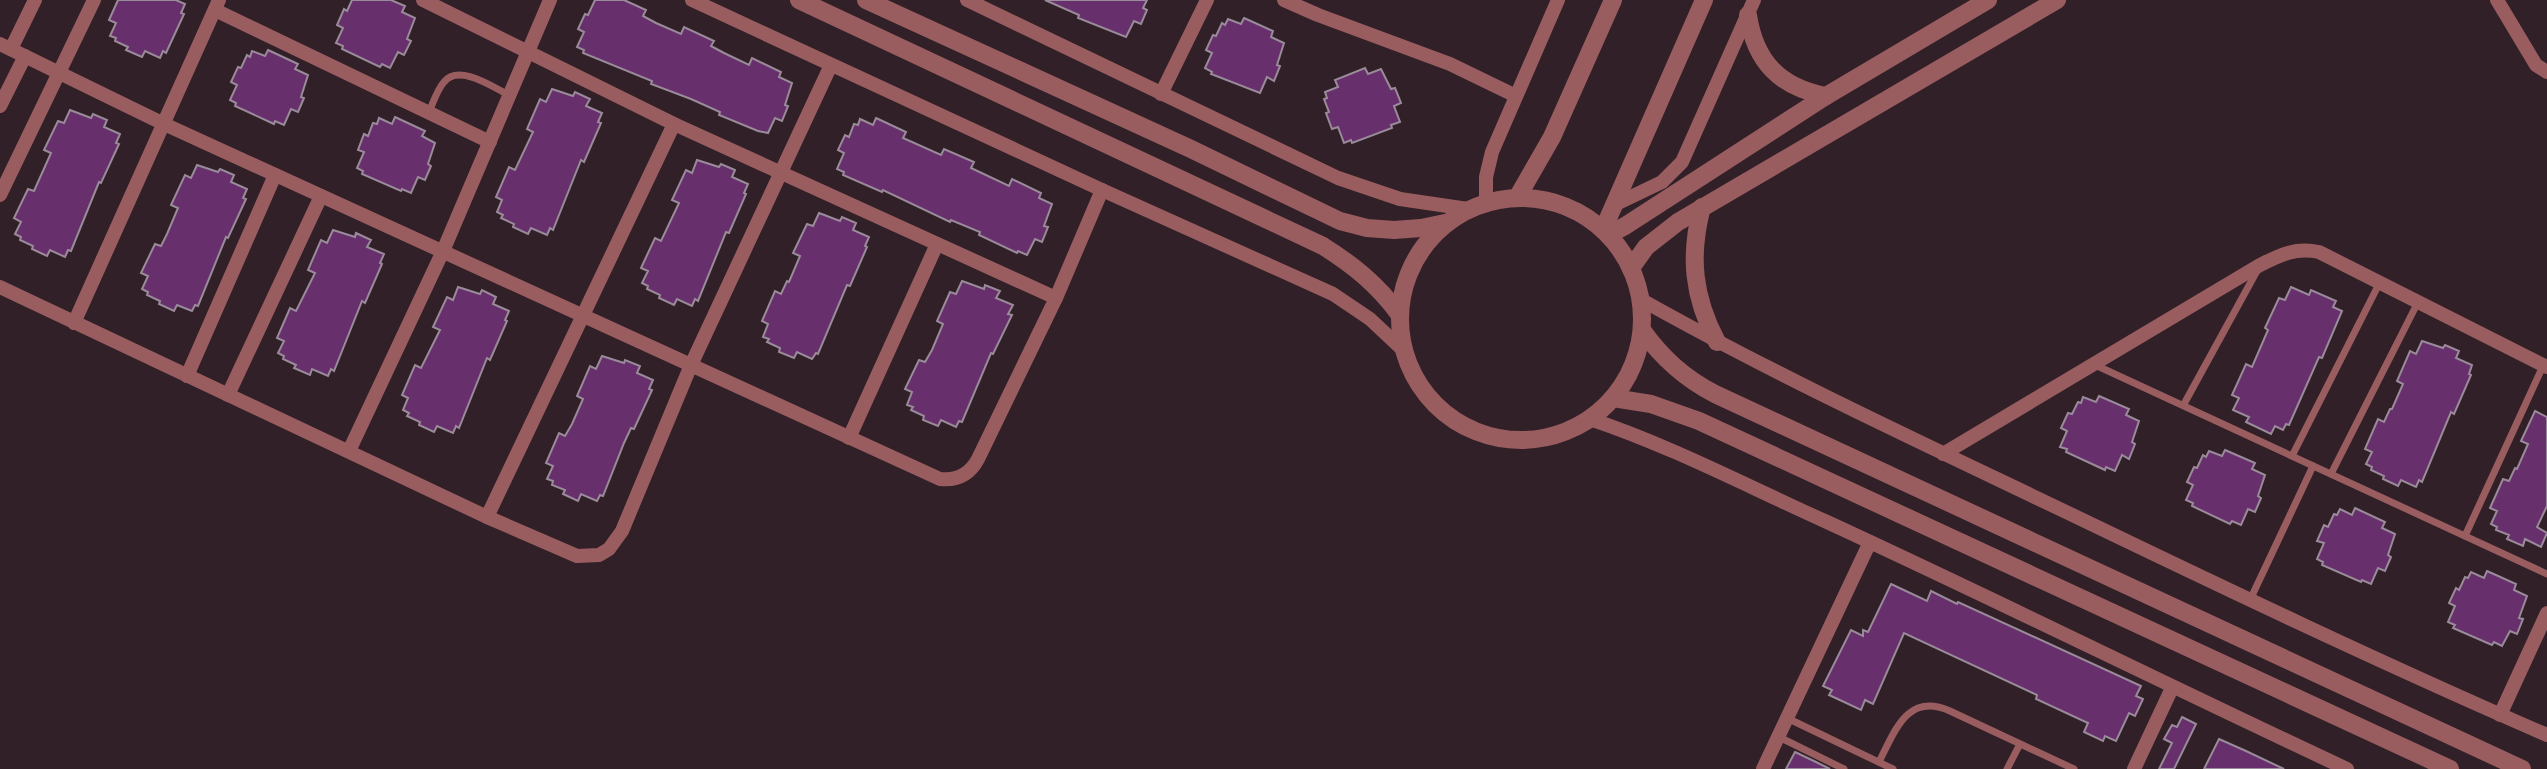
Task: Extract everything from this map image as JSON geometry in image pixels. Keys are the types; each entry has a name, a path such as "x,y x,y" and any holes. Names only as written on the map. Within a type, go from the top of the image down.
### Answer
{"street":[{"path":"35,0 5,47 163,124 940,479 959,478 967,473 978,459 1056,298 1102,190"},
{"path":"0,195 94,0"},
{"path":"423,0 674,124 1056,298"},
{"path":"349,452 443,251 550,0"},
{"path":"692,0 1333,294 1370,319 1403,349"},
{"path":"799,0 1306,237 1350,262 1373,283 1399,314"},
{"path":"866,0 1191,149 1340,221 1367,228 1394,230 1448,222"},
{"path":"968,0 1358,186 1400,199 1468,209"},
{"path":"1161,94 1207,0"},
{"path":"1284,0 1450,64 1516,96"},
{"path":"1486,203 1486,177 1492,152 1558,0"},
{"path":"1517,198 1552,136 1613,0"},
{"path":"1605,232 1614,205 1704,0"},
{"path":"1605,232 1625,226 1826,96 1988,0"},
{"path":"1631,268 1646,247 1663,232 1702,207 2057,0"},
{"path":"2497,0 2536,65 2547,72"},
{"path":"74,323 217,5 490,142"},
{"path":"1614,205 1662,183 1682,162 1751,7"},
{"path":"1751,7 1756,48 1766,63 1793,86 1826,96"},
{"path":"0,106 25,57"},
{"path":"0,288 487,517 577,556 600,555 609,549 622,531 691,365 831,65"},
{"path":"487,517 674,124"},
{"path":"187,376 275,175"},
{"path":"229,395 321,195"},
{"path":"1517,198 1548,201 1577,212 1605,232 1631,268 1640,299 1642,330 1637,354 1628,377 1613,398 1590,419 1560,434 1527,440 1494,437 1463,426 1436,406 1415,380 1403,349 1399,314 1403,288 1413,262 1428,240 1448,222 1468,209 1486,203 1517,198"},
{"path":"1702,207 1696,230 1694,276 1706,322 1717,342"},
{"path":"849,438 937,244"},
{"path":"1943,454 2260,265 2290,251 2319,252 2545,366"},
{"path":"1640,299 1717,342 1943,454 2250,600 2547,735"},
{"path":"1642,330 1681,374 1715,394 2522,769"},
{"path":"1613,398 1651,404 1699,421 2450,769"},
{"path":"1590,419 1646,440 1870,542 2347,769"},
{"path":"1763,769 1870,542"},
{"path":"2500,715 2547,613"},
{"path":"2134,769 2172,688"}],"lane":[{"path":"429,112 444,82 458,75 510,96"},
{"path":"2184,404 2260,265"},
{"path":"2292,456 2380,282"},
{"path":"2331,474 2419,302"},
{"path":"2093,364 2547,574"},
{"path":"2465,536 2545,366"},
{"path":"2250,600 2313,466"},
{"path":"1879,762 1902,719 1920,707 1930,705 1950,710 2074,769"},
{"path":"1787,718 1893,769"},
{"path":"1779,737 1844,769"},
{"path":"2007,769 2020,744"}],"building":[{"path":"118,0 176,0 185,4 181,13 184,14 166,53 163,51 160,58 145,51 142,57 126,50 128,47 110,36 116,23 109,20"},
{"path":"352,0 391,0 405,6 402,12 415,18 407,39 411,41 404,55 398,52 390,68 382,64 380,67 342,49 343,46 336,43 343,28 337,25 344,9 347,11"},
{"path":"595,0 624,0 646,10 643,16 656,23 681,34 684,27 714,41 711,46 749,65 752,58 781,72 779,77 792,83 782,121 775,118 768,133 758,131 719,115 720,112 691,99 651,84 652,81 583,53 584,50 577,47 584,32 578,29"},
{"path":"1045,0 1147,0 1143,8 1147,10 1141,24 1134,21 1126,37 1078,18 1079,15"},
{"path":"1244,18 1273,31 1271,37 1284,43 1274,81 1267,77 1260,93 1211,74 1212,72 1205,68 1212,53 1206,50 1222,23 1225,25 1228,19 1241,24"},
{"path":"268,50 298,64 295,69 308,75 301,97 304,98 298,112 291,109 284,125 275,121 274,124 235,106 236,103 230,100 237,85 231,82 247,55 250,57 252,51 265,56"},
{"path":"1365,68 1368,74 1381,69 1391,89 1395,88 1401,103 1394,106 1400,122 1391,125 1392,128 1352,143 1351,140 1344,143 1338,127 1332,129 1326,113 1329,112 1324,99 1327,98 1325,92 1338,87 1335,80"},
{"path":"552,89 573,96 575,92 590,99 586,106 602,113 598,122 601,123 584,162 581,160 553,230 550,228 547,235 531,228 528,234 501,218 503,215 497,212 502,200 496,197 509,167 515,170 533,132 527,129 540,99 546,102"},
{"path":"70,110 91,118 93,114 107,120 104,127 120,134 116,143 119,144 101,183 99,182 71,251 68,250 65,257 50,250 47,256 20,240 21,237 15,234 21,222 14,218 28,189 34,191 51,153 44,150 58,121 64,123"},
{"path":"395,117 425,131 422,136 435,143 428,164 431,166 425,180 418,177 411,193 362,174 363,171 357,168 364,152 358,150 364,134 368,136 373,123 377,124 379,118 392,124"},
{"path":"876,118 906,132 903,138 941,155 944,149 974,162 971,168 1009,186 1012,179 1041,193 1039,198 1052,204 1044,226 1048,227 1042,242 1035,239 1027,255 1018,251 1017,253 979,235 980,232 951,220 950,222 883,190 882,192 843,175 844,172 837,169 844,153 838,150 845,135 849,137 854,124 858,125 860,119 873,125"},
{"path":"697,160 719,167 721,164 735,170 732,177 748,184 698,301 695,299 692,306 677,299 674,305 647,289 648,286 642,283 648,271 641,268 655,238 661,241 679,203 672,200 686,170 692,173"},
{"path":"197,165 218,172 220,169 234,175 231,182 247,189 243,198 246,199 228,238 226,237 198,306 195,305 192,311 177,305 174,311 147,295 148,292 142,289 148,276 141,273 155,244 161,246 167,234 178,208 171,205 185,175 191,178"},
{"path":"819,213 840,221 842,217 856,223 853,230 869,237 850,286 847,285 818,354 812,359 797,352 794,358 779,352 780,348 767,342 769,339 763,337 768,324 762,321 775,291 781,294 787,281 789,282 800,256 793,253 807,224 813,226"},
{"path":"333,230 355,237 356,233 371,240 367,247 384,254 334,371 331,369 328,376 312,369 310,375 294,368 296,365 283,359 284,356 278,353 284,341 277,338 290,308 296,311 315,273 308,270 321,240 327,243"},
{"path":"962,281 984,289 985,285 1000,291 996,298 1013,305 1008,314 1012,315 993,354 991,353 962,422 959,421 956,427 941,420 938,426 923,420 924,416 911,410 913,407 907,405 912,392 905,389 919,360 925,362 932,350 943,324 937,321 950,292 956,294"},
{"path":"458,287 480,294 482,290 496,297 493,304 509,311 459,428 456,426 453,433 437,426 434,432 407,416 409,413 403,410 408,398 402,395 415,365 421,368 440,330 433,327 447,297 453,300"},
{"path":"2291,287 2309,295 2311,290 2336,301 2333,307 2342,311 2289,425 2286,424 2283,430 2275,426 2271,434 2246,422 2249,417 2233,410 2239,398 2232,395 2246,364 2252,367 2268,330 2265,328 2279,298 2285,300"},
{"path":"2422,341 2443,348 2445,345 2459,351 2456,358 2472,365 2471,375 2454,414 2451,412 2422,482 2419,480 2416,487 2401,480 2398,486 2371,470 2372,467 2366,464 2372,452 2365,449 2378,419 2384,422 2392,409 2403,384 2397,381 2410,351 2416,354"},
{"path":"602,356 640,366 637,373 653,380 649,389 652,390 634,429 631,428 624,443 603,496 600,495 597,501 581,494 578,501 563,494 565,490 552,485 553,481 547,479 553,466 546,463 559,433 565,436 572,424 583,399 577,396 590,366 596,369"},
{"path":"2099,396 2129,409 2126,415 2139,421 2129,459 2122,455 2115,471 2106,467 2105,470 2060,447 2067,431 2061,428 2068,413 2072,414 2083,397 2096,402"},
{"path":"2535,411 2547,417 2547,506 2537,527 2547,533 2541,547 2525,539 2523,546 2507,539 2509,535 2496,530 2497,527 2491,524 2497,511 2490,508 2503,479 2509,481 2515,468 2517,469 2528,444 2521,441"},
{"path":"2225,450 2255,463 2252,469 2265,475 2258,496 2261,498 2255,512 2248,509 2241,525 2232,521 2230,524 2192,506 2193,503 2186,500 2193,485 2187,482 2203,455 2206,457 2209,451 2222,456"},
{"path":"2355,508 2385,522 2382,528 2395,534 2388,555 2391,557 2385,571 2378,568 2371,584 2322,565 2323,562 2317,559 2324,543 2317,541 2324,525 2328,527 2334,514 2337,515 2340,509 2352,515"},
{"path":"2487,571 2516,584 2514,590 2527,596 2519,618 2523,619 2517,634 2510,631 2502,646 2494,642 2492,645 2453,628 2455,625 2448,622 2455,606 2449,603 2456,588 2459,590 2465,577 2468,578 2471,572 2484,578"},
{"path":"1891,584 1927,601 1931,591 1957,604 1958,602 2141,686 2136,696 2143,699 2135,716 2129,713 2116,741 2105,736 2103,741 2084,732 2088,723 2036,699 2037,695 1904,633 1873,704 1865,700 1861,710 1829,695 1832,690 1823,686 1851,630 1863,636 1863,630 1868,632"},
{"path":"2182,717 2196,724 2174,769 2159,769 2172,743 2164,739 2172,725 2177,727"},
{"path":"2219,739 2246,751 2284,769 2204,769"},
{"path":"1795,752 1816,762 1830,769 1786,769"}]}
